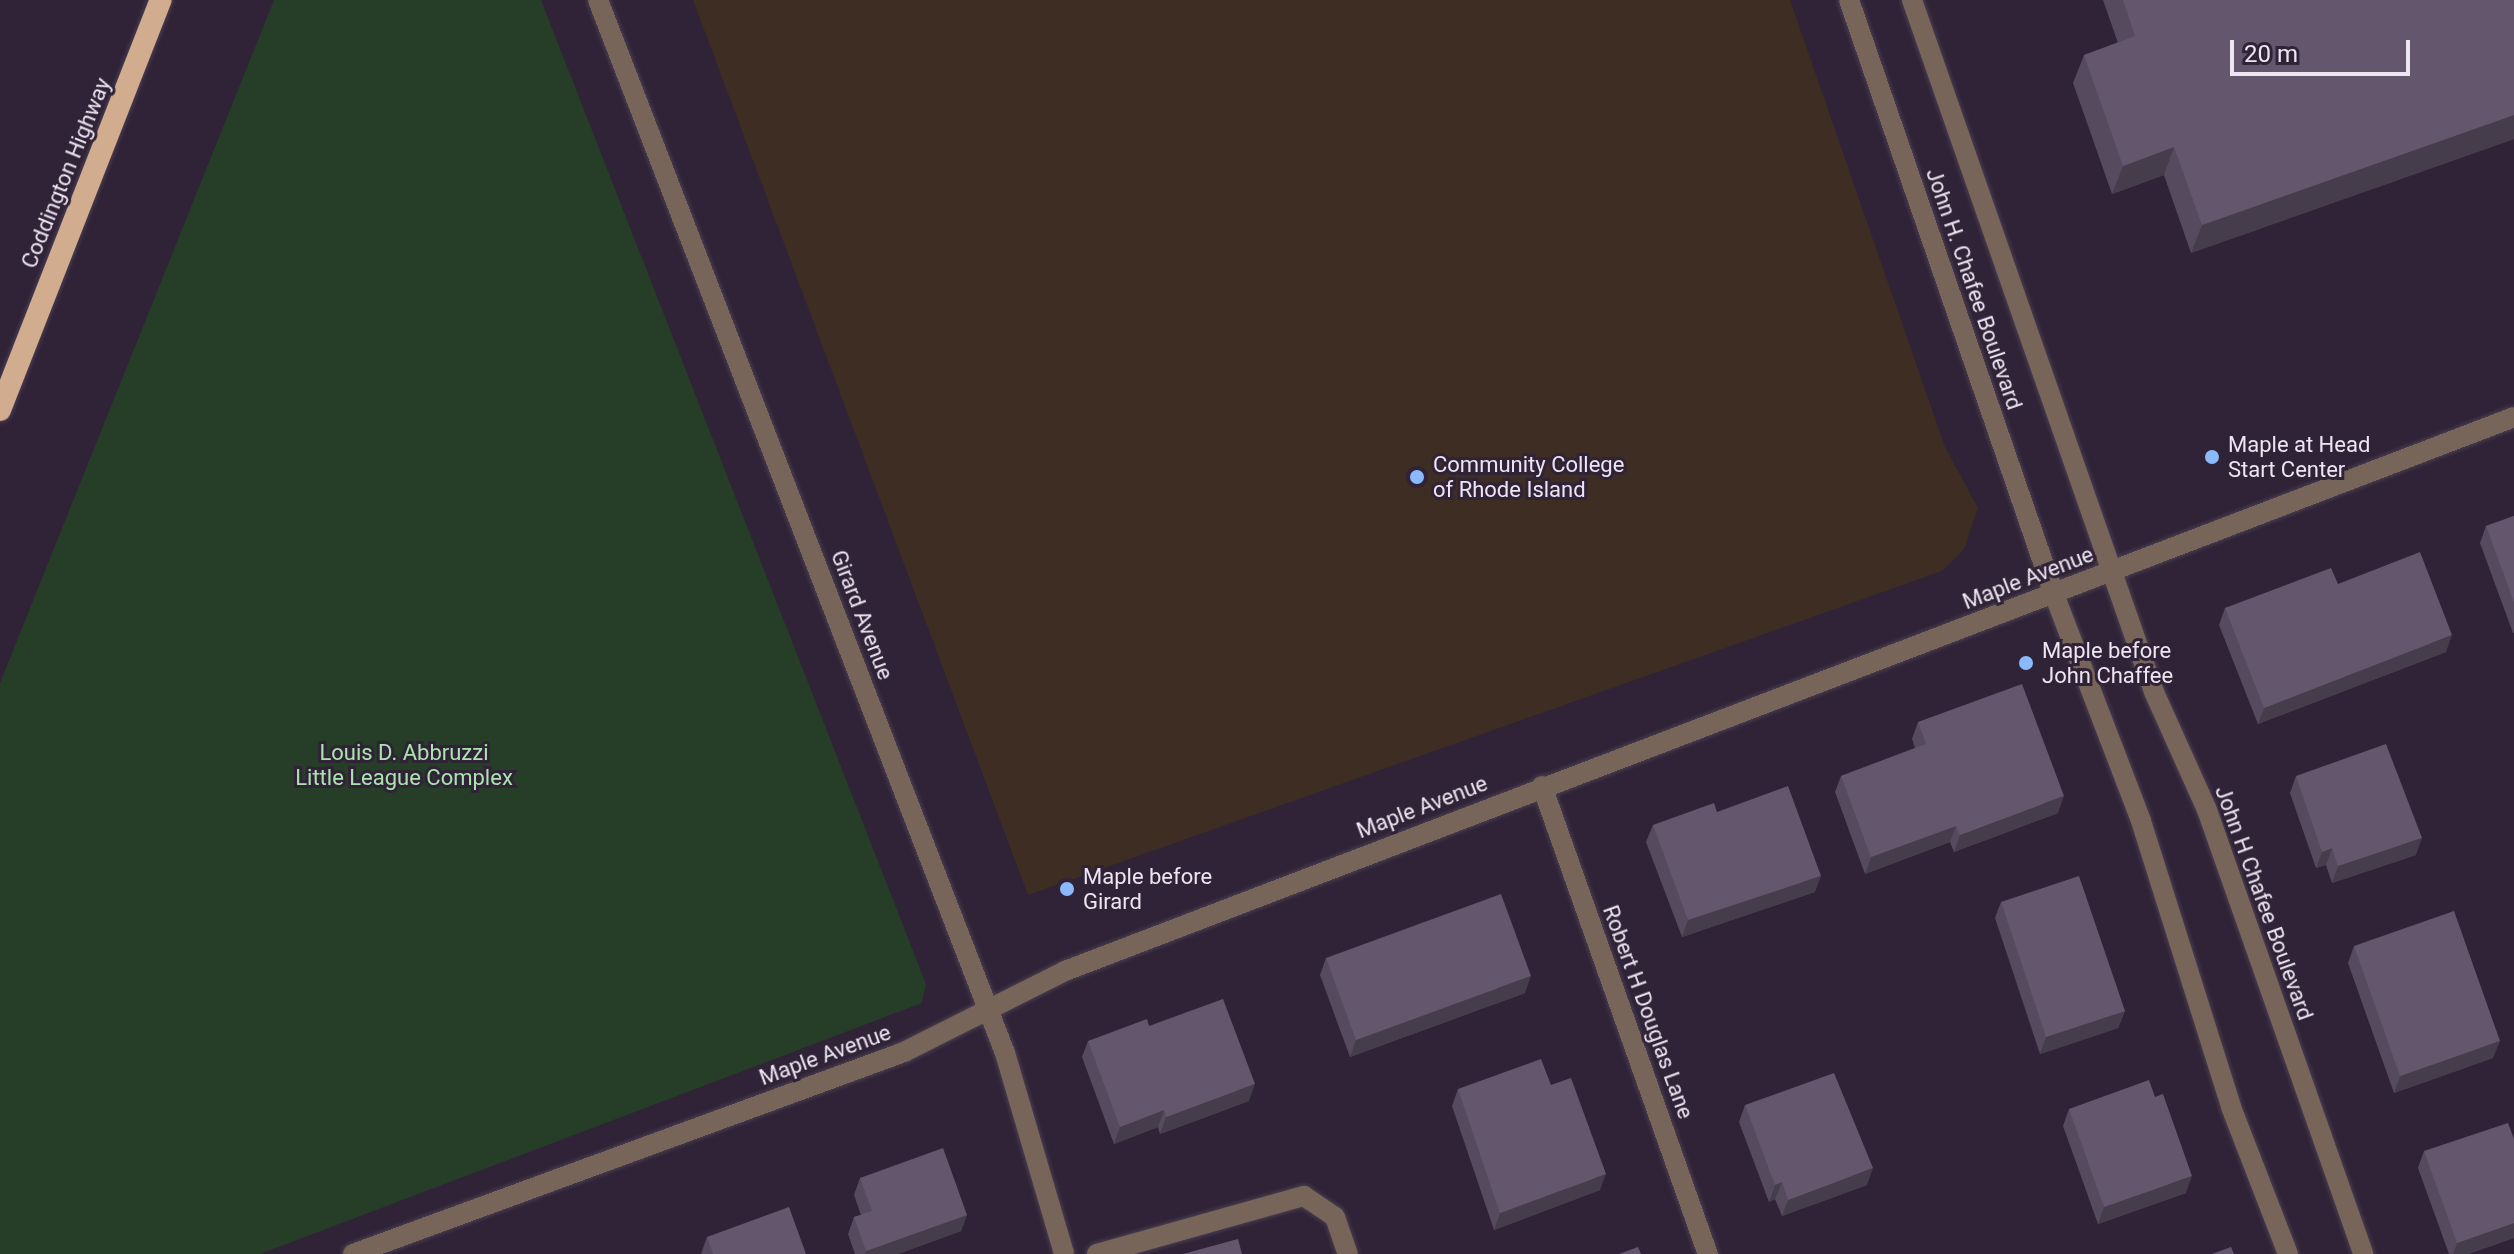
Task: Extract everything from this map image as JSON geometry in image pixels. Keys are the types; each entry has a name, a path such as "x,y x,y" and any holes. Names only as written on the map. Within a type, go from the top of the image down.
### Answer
{"highway":[{"name":"Coddington Highway","path":"0,410 161,0"}],"street":[{"name":"Girard Avenue","path":"598,0 989,1010 1064,1254"},
{"name":"John H. Chafee Boulevard","path":"1849,0 2054,594"},
{"name":"John H. Chafee Boulevard","path":"1912,0 2112,572"},
{"name":"Maple Avenue","path":"353,1254 904,1052 1065,971 1542,786 2514,417"},
{"name":"John H Chafee Boulevard","path":"2112,572 2154,692 2207,810 2363,1254"},
{"path":"2054,594 2141,821 2231,1107 2288,1254"},
{"name":"Robert H Douglas Lane","path":"1542,786 1708,1254"},
{"path":"1097,1254 1304,1196 1335,1217 1348,1254"}],"shaded area":[{"name":"Community College of Rhode Island","path":"693,0 1790,0 1945,447 1978,508 1964,549 1942,571 1028,895"}],"green space":[{"name":"Louis D. Abbruzzi Little League Complex","path":"274,0 541,0 926,984 922,1003 260,1254 0,1254 0,683"}],"building":[{"path":"2123,0 2514,0 2514,115 2202,225 2174,147 2123,166 2084,55 2135,36"},
{"path":"2514,516 2514,602 2486,526"},
{"path":"2420,552 2452,635 2264,708 2225,608 2331,568 2338,584"},
{"path":"2022,684 2064,796 1960,835 1956,826 1871,857 1841,776 1926,744 1918,722"},
{"path":"2386,744 2422,838 2338,866 2332,848 2322,852 2296,776"},
{"path":"1788,786 1821,876 1688,920 1653,825 1714,803 1717,812"},
{"path":"2079,876 2125,1011 2046,1037 2001,902"},
{"path":"1501,894 1531,976 1356,1040 1326,958"},
{"path":"2454,911 2500,1041 2400,1076 2354,946"},
{"path":"1223,999 1255,1084 1166,1117 1164,1110 1120,1127 1088,1041 1147,1019 1149,1026"},
{"path":"1541,1059 1551,1085 1571,1078 1606,1174 1500,1213 1458,1089"},
{"path":"1834,1073 1873,1168 1788,1200 1782,1182 1775,1185 1745,1105"},
{"path":"2149,1080 2155,1097 2163,1094 2192,1176 2104,1207 2069,1109"},
{"path":"2508,1123 2514,1139 2514,1223 2457,1243 2424,1151"},
{"path":"943,1148 967,1215 866,1251 854,1217 872,1211 860,1178"},
{"path":"789,1207 806,1254 713,1254 707,1237"},
{"path":"1238,1239 1242,1254 1183,1254"},
{"path":"1638,1247 1641,1254 1619,1254"},
{"path":"2231,1247 2234,1254 2212,1254"}],"place":[{"name":"Maple at Head Start Center","path":"2212,457"},
{"name":"Community College of Rhode Island","path":"1417,477"},
{"name":"Maple before John Chaffee","path":"2026,663"},
{"name":"Maple before Girard","path":"1067,889"}]}
